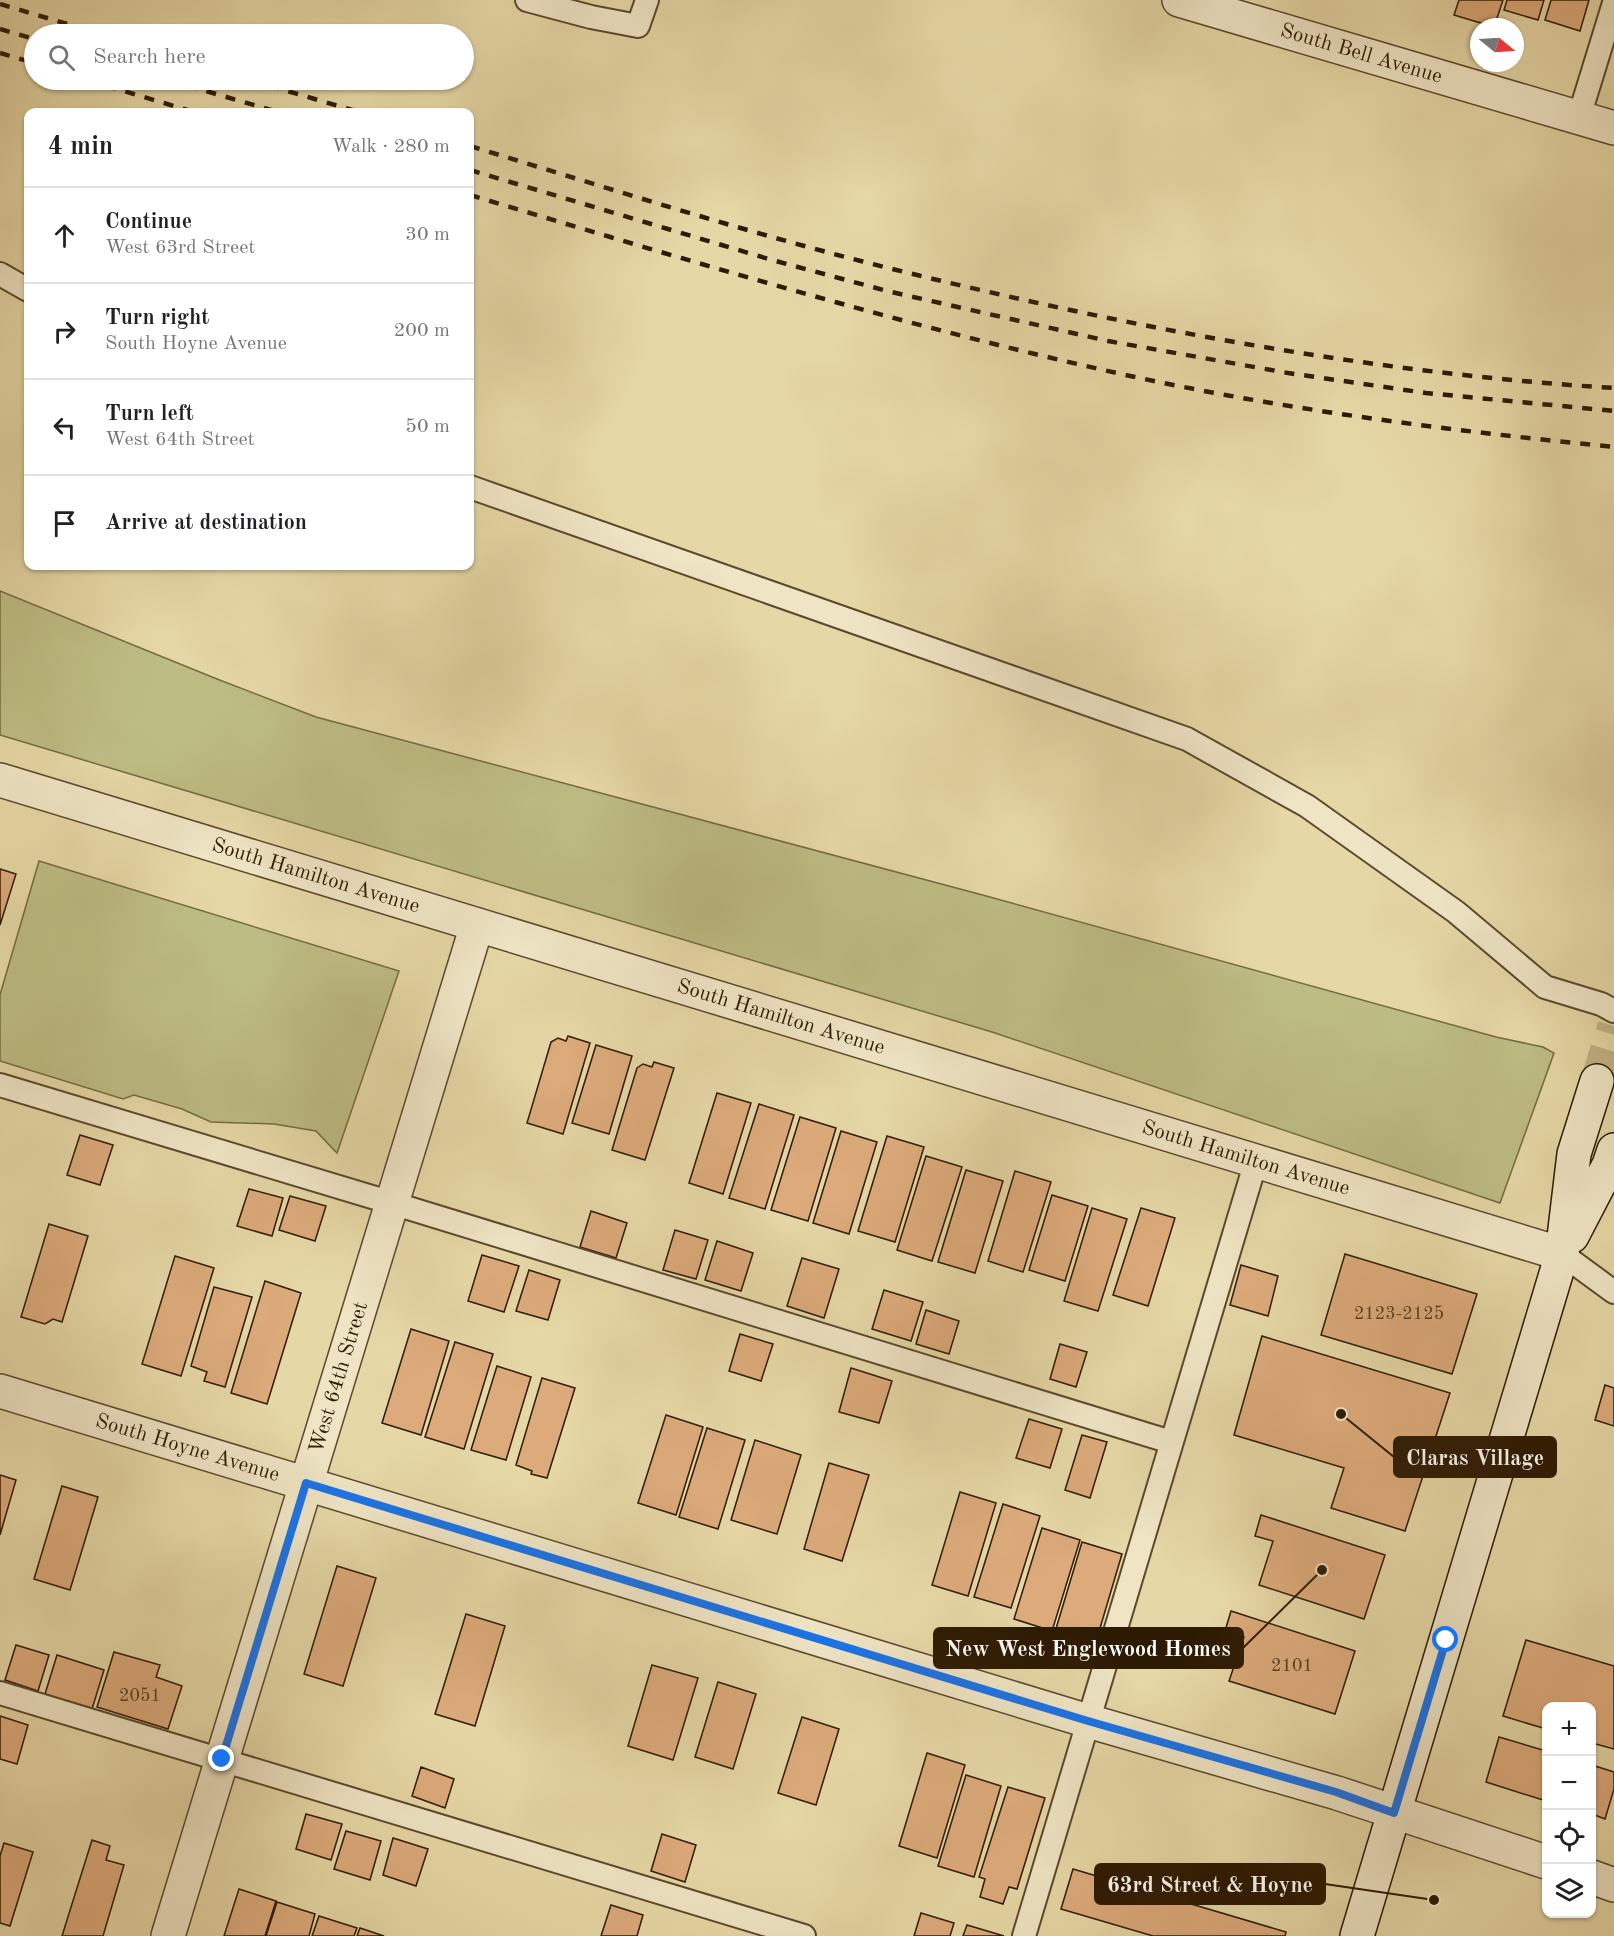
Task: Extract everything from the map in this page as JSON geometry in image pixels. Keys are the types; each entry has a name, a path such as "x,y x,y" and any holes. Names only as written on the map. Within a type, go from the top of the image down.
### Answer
{"street":[{"name":"South Bell Avenue","path":"1179,0 1614,128"},
{"name":"South Hamilton Avenue","path":"0,780 1562,1254"},
{"name":"West 64th Street","path":"168,1936 477,925"},
{"path":"1357,1936 1562,1254 1574,1154 1597,1080"},
{"path":"1562,1254 1609,1165 1614,1150"},
{"name":"South Hoyne Avenue","path":"0,1391 1088,1721 1336,1792 1542,1861"},
{"path":"1596,1878 1614,1884"}],"lane":[{"path":"527,0 591,18 638,26 647,0"},
{"path":"1579,117 1614,3"},
{"path":"0,274 24,288"},
{"path":"474,488 1187,738 1307,806 1456,912 1545,987 1601,1004 1614,1011"},
{"path":"0,1085 1171,1443"},
{"path":"1024,1936 1256,1161"},
{"path":"1562,1254 1614,1292"},
{"path":"0,1693 804,1936"}],"shaded area":[{"path":"0,591 316,717 990,897 1496,1037 1543,1047 1554,1053 1500,1203 992,1032 0,735"},
{"path":"39,861 399,971 337,1153 316,1131 274,1124 211,1122 182,1109 134,1095 123,1099 0,1061 0,995"}],"building":[{"path":"1459,0 1503,0 1497,18 1470,20 1454,15"},
{"path":"1507,0 1544,0 1538,20 1504,10"},
{"path":"1551,0 1589,0 1580,31 1545,20"},
{"path":"0,869 16,874 0,925"},
{"path":"568,1036 590,1043 563,1134 527,1123 551,1042 558,1038 566,1041"},
{"path":"596,1045 632,1056 609,1134 572,1123"},
{"path":"654,1062 674,1068 645,1160 612,1150 637,1068 643,1064 652,1067"},
{"path":"717,1093 751,1103 723,1194 689,1183"},
{"path":"759,1104 794,1115 765,1209 729,1198"},
{"path":"800,1117 836,1128 808,1221 771,1210"},
{"path":"841,1131 877,1142 849,1234 813,1223"},
{"path":"80,1135 113,1145 100,1185 67,1175"},
{"path":"887,1136 924,1147 895,1242 858,1231"},
{"path":"926,1156 962,1167 932,1261 897,1250"},
{"path":"966,1170 1003,1181 975,1273 938,1262"},
{"path":"1015,1171 1051,1182 1023,1272 988,1261"},
{"path":"249,1189 283,1198 272,1236 237,1226"},
{"path":"1052,1195 1088,1206 1065,1281 1029,1270"},
{"path":"290,1196 326,1206 315,1241 279,1230"},
{"path":"1092,1208 1127,1219 1098,1311 1064,1301"},
{"path":"1141,1208 1175,1218 1148,1306 1113,1295"},
{"path":"591,1211 627,1223 616,1258 580,1247"},
{"path":"49,1224 88,1236 62,1322 53,1319 45,1324 21,1317"},
{"path":"675,1230 708,1240 696,1279 663,1270"},
{"path":"717,1241 753,1253 741,1291 705,1280"},
{"path":"1345,1254 1477,1294 1452,1374 1321,1335"},
{"path":"482,1255 519,1266 504,1312 468,1301"},
{"path":"175,1256 214,1268 181,1376 142,1364"},
{"path":"802,1258 839,1269 824,1318 787,1306"},
{"path":"1241,1265 1278,1276 1268,1316 1230,1305"},
{"path":"529,1270 560,1280 548,1320 516,1311"},
{"path":"265,1281 301,1293 267,1404 231,1393"},
{"path":"214,1287 252,1297 225,1387 204,1381 207,1372 191,1366"},
{"path":"884,1290 923,1302 911,1341 872,1329"},
{"path":"926,1310 959,1321 949,1354 916,1344"},
{"path":"411,1329 449,1341 421,1435 382,1423"},
{"path":"740,1334 773,1344 761,1381 729,1371"},
{"path":"1262,1336 1450,1393 1405,1531 1331,1508 1344,1468 1234,1435"},
{"path":"455,1342 493,1354 464,1449 425,1437"},
{"path":"1060,1344 1087,1352 1076,1387 1050,1379"},
{"path":"497,1366 531,1377 506,1460 471,1450"},
{"path":"851,1368 892,1381 879,1423 839,1412"},
{"path":"542,1378 575,1388 547,1478 531,1474 532,1471 516,1465"},
{"path":"1605,1385 1614,1388 1614,1426 1595,1420"},
{"path":"666,1415 703,1427 676,1515 638,1503"},
{"path":"1029,1419 1062,1429 1050,1468 1016,1458"},
{"path":"707,1428 745,1440 718,1529 679,1517"},
{"path":"1082,1435 1107,1442 1090,1498 1065,1490"},
{"path":"755,1440 801,1455 777,1534 731,1520"},
{"path":"829,1463 869,1475 842,1561 804,1549"},
{"path":"0,1475 16,1480 0,1535"},
{"path":"62,1486 98,1497 70,1590 34,1579"},
{"path":"960,1492 996,1503 968,1596 932,1585"},
{"path":"1003,1504 1040,1516 1011,1608 974,1597"},
{"path":"1261,1515 1385,1555 1364,1619 1259,1585 1273,1541 1255,1536"},
{"path":"1042,1528 1080,1540 1052,1631 1014,1619"},
{"path":"1082,1542 1122,1554 1095,1645 1055,1632"},
{"path":"337,1566 376,1578 343,1686 304,1674"},
{"path":"1231,1611 1355,1651 1335,1714 1229,1681 1244,1637 1225,1631"},
{"path":"466,1614 505,1626 475,1726 435,1714"},
{"path":"1526,1640 1614,1666 1614,1749 1596,1744 1596,1702 1542,1702 1542,1728 1503,1716"},
{"path":"16,1645 49,1655 38,1691 5,1680"},
{"path":"114,1652 160,1665 156,1677 182,1686 168,1729 97,1707"},
{"path":"57,1655 104,1670 92,1709 45,1694"},
{"path":"652,1665 698,1678 673,1760 628,1746"},
{"path":"718,1682 756,1694 733,1769 695,1757"},
{"path":"0,1716 28,1725 17,1764 0,1759"},
{"path":"802,1717 839,1729 816,1805 778,1793"},
{"path":"1499,1737 1542,1750 1542,1800 1486,1782"},
{"path":"927,1753 965,1765 937,1858 899,1846"},
{"path":"1596,1766 1614,1772 1614,1789 1605,1819 1596,1816"},
{"path":"421,1767 454,1779 445,1808 412,1796"},
{"path":"966,1775 1001,1786 974,1877 938,1866"},
{"path":"1008,1787 1045,1798 1017,1889 1009,1887 1003,1904 980,1897 985,1879 979,1877"},
{"path":"306,1814 342,1824 331,1860 296,1849"},
{"path":"346,1831 381,1841 370,1880 334,1869"},
{"path":"662,1834 696,1845 685,1882 651,1871"},
{"path":"393,1838 428,1849 416,1886 383,1875"},
{"path":"92,1840 110,1846 106,1860 124,1865 103,1936 62,1936"},
{"path":"4,1843 33,1852 10,1926 0,1923 0,1856"},
{"path":"1073,1869 1286,1932 1285,1936 1153,1936 1061,1909"},
{"path":"239,1889 276,1901 265,1936 224,1936"},
{"path":"277,1902 315,1914 309,1936 266,1936"},
{"path":"611,1905 643,1915 637,1936 601,1936"},
{"path":"921,1913 954,1923 950,1936 914,1936"},
{"path":"319,1916 357,1928 354,1936 312,1936"},
{"path":"967,1925 1004,1936 963,1936"},
{"path":"360,1928 384,1936 357,1936"}],"tunnel":[{"path":"1597,1081 1614,1026"}],"railway":[{"path":"0,4 67,24"},
{"path":"0,29 24,36"},
{"path":"0,53 24,60"},
{"path":"120,90 181,108"},
{"path":"202,90 264,108"},
{"path":"284,90 345,108"},
{"path":"474,147 804,246 917,275 1089,314 1351,361 1439,372 1614,388"},
{"path":"474,171 772,260 887,291 1108,341 1288,373 1426,393 1614,411"},
{"path":"474,196 718,269 884,315 1135,377 1254,400 1374,419 1614,447"}],"place":[{"name":"Claras Village","path":"1341,1414"},
{"name":"New West Englewood Homes","path":"1322,1570"},
{"name":"63rd Street & Hoyne","path":"1434,1900"}],"route":[{"path":"222,1759 306,1483 1088,1721 1336,1792 1394,1813 1446,1640"}]}
